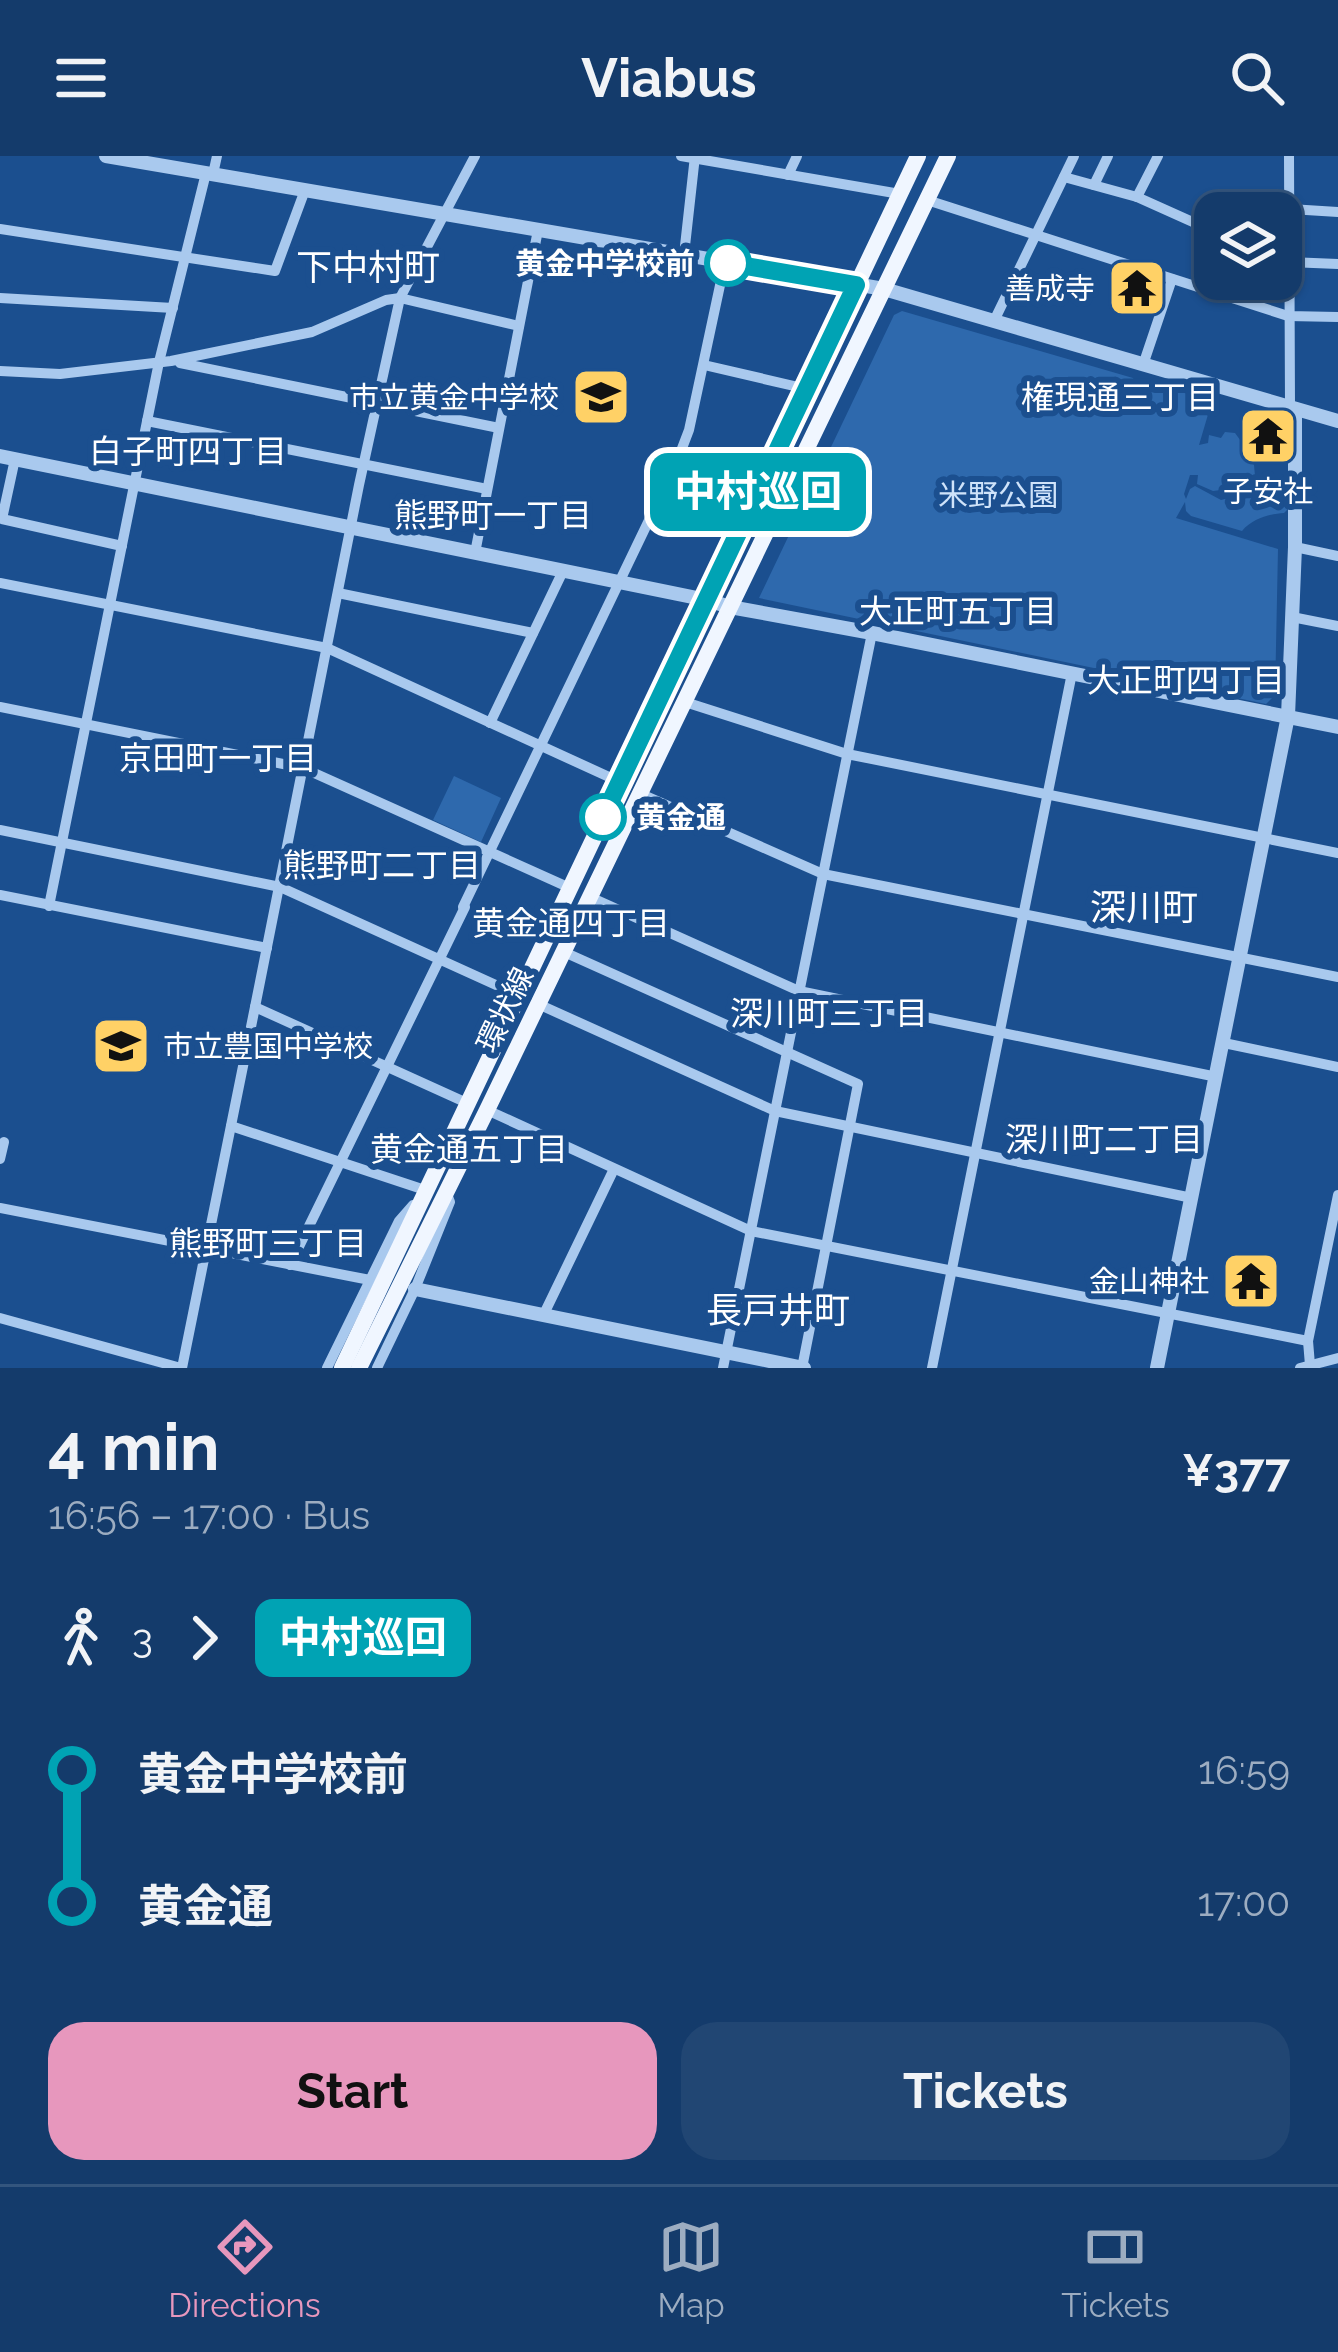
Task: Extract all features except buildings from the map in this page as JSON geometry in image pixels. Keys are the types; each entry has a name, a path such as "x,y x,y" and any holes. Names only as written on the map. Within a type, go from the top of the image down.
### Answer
{"main road":[{"name":"環状線","path":"365,1366 426,1189 918,156"},
{"name":"環状線","path":"365,1366 948,156"}],"street":[{"path":"106,156 884,289 1338,421"},
{"path":"49,905 147,421 165,362 173,308 217,156"},
{"path":"0,1318 182,1368 400,298 475,156"},
{"path":"788,176 797,156"},
{"path":"994,321 1074,156"},
{"path":"1094,185 1108,156"},
{"path":"1137,197 1158,156"},
{"path":"1289,156 1290,192"},
{"path":"684,255 690,157 900,194"},
{"path":"1064,177 1137,197 1194,223"},
{"path":"0,229 275,271 305,190"},
{"path":"927,200 1288,316 1338,317"},
{"path":"1302,210 1338,212"},
{"path":"475,553 538,230"},
{"path":"1302,260 1338,264"},
{"path":"290,1265 676,464 689,430 725,262"},
{"path":"1143,365 1172,279"},
{"path":"0,298 173,308"},
{"path":"0,371 60,374 165,362 312,332 400,298 519,326"},
{"path":"1157,1368 1288,716 1295,547 1288,300"},
{"path":"165,362 499,428"},
{"path":"704,365 807,389"},
{"path":"147,421 487,490"},
{"path":"122,546 2,520 7,458 730,608 1338,727"},
{"path":"676,464 762,483"},
{"path":"1295,547 1338,556"},
{"path":"490,724 563,571"},
{"path":"0,583 327,648 620,782"},
{"path":"338,593 532,633"},
{"path":"1292,616 1338,626"},
{"path":"724,1360 872,633"},
{"path":"932,1368 1072,673"},
{"path":"685,702 847,754 1338,853"},
{"path":"0,707 303,768 570,888"},
{"path":"639,793 823,874 1338,977"},
{"path":"0,830 280,887 518,995"},
{"path":"0,896 267,949"},
{"path":"590,897 799,991 1217,1077"},
{"path":"415,1289 724,1360 803,1368 858,1084 564,952"},
{"path":"538,1004 775,1111 1192,1198"},
{"path":"255,1007 467,1103"},
{"path":"1224,1043 1338,1066"},
{"path":"487,1110 751,1231 1308,1341"},
{"path":"231,1126 426,1189 399,1221 327,1368"},
{"path":"0,1160 4,1142"},
{"path":"543,1316 614,1168"},
{"path":"365,1366 415,1289 450,1202 446,1191"},
{"path":"1338,1195 1305,1366 1338,1358"},
{"path":"0,1208 370,1280"}],"green space":[{"name":"米野公園","path":"902,311 1133,378 1135,383 1212,401 1199,445 1208,443 1209,435 1221,438 1225,432 1235,433 1264,488 1242,495 1229,489 1213,491 1197,484 1198,475 1190,475 1186,499 1195,486 1233,503 1260,493 1268,499 1277,497 1285,491 1288,509 1284,513 1262,518 1242,531 1191,516 1185,502 1176,518 1278,549 1275,695 1266,704 759,598 894,315"},
{"path":"454,776 501,798 481,842 433,820"}],"bus line":[{"name":"中村巡回","path":"603,817 856,285 728,263"}],"place":[{"name":"黄金中学校前","path":"728,263"},
{"name":"善成寺","path":"1137,288"},
{"name":"市立黄金中学校","path":"601,397"},
{"name":"子安社","path":"1268,436"},
{"name":"黄金通","path":"603,817"},
{"name":"市立豊国中学校","path":"121,1046"},
{"name":"金山神社","path":"1251,1281"}],"district":[{"name":"下中村町","path":"368,267"},
{"name":"権現通三丁目","path":"1120,397"},
{"name":"白子町四丁目","path":"188,451"},
{"name":"熊野町一丁目","path":"493,515"},
{"name":"大正町五丁目","path":"958,611"},
{"name":"大正町四丁目","path":"1186,680"},
{"name":"京田町一丁目","path":"218,758"},
{"name":"熊野町二丁目","path":"382,865"},
{"name":"深川町","path":"1144,907"},
{"name":"黄金通四丁目","path":"571,923"},
{"name":"深川町三丁目","path":"829,1013"},
{"name":"深川町二丁目","path":"1104,1139"},
{"name":"黄金通五丁目","path":"469,1149"},
{"name":"熊野町三丁目","path":"268,1243"},
{"name":"長戸井町","path":"778,1310"}]}
